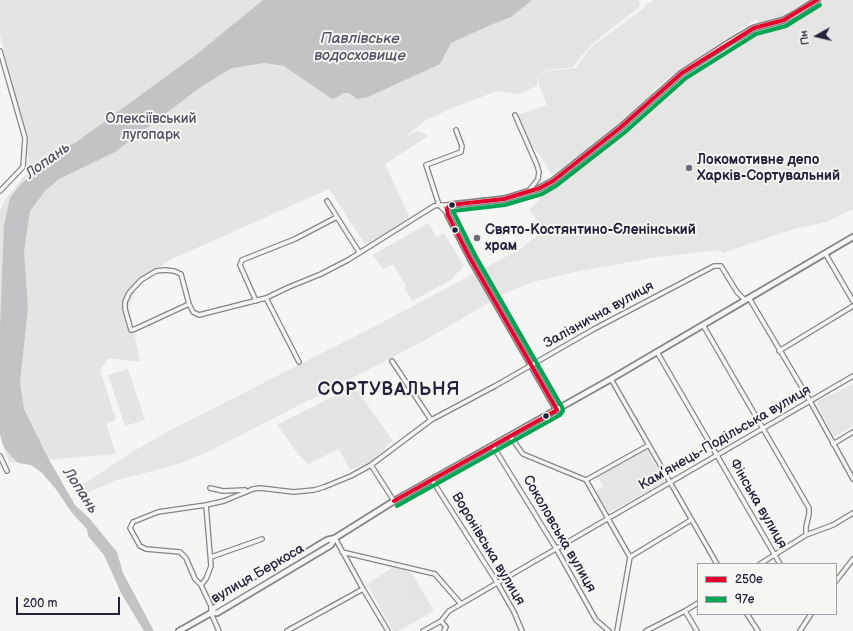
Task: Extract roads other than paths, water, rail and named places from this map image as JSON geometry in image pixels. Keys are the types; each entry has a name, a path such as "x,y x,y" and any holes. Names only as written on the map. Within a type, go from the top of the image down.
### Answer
{"street":[{"path":"189,304 131,330 125,309 129,293 141,280 156,271 165,270 174,271 181,274 189,304 193,312 199,315 256,301 321,274 434,206 504,199 540,188 553,181 620,128 682,73 754,28 780,22 817,0"},
{"path":"0,51 26,138 23,167 0,191"},
{"path":"515,115 539,172 538,179 528,192"},
{"path":"456,130 462,146 461,152 426,165 439,205 446,212 470,258 557,410"},
{"path":"327,201 359,252"},
{"path":"446,212 450,205"},
{"path":"256,301 240,266 242,260 295,239 337,216"},
{"name":"вулиця Беркоса","path":"179,631 211,613 217,613 330,545 335,538 394,501 611,379 853,237"},
{"path":"825,253 853,301"},
{"name":"Залізнична вулиця","path":"201,585 195,579 186,558 180,552 146,549 140,546 131,532 130,528 133,522 158,512 224,501 248,490 260,488 294,492 314,490 351,476 371,465 431,420 594,329 714,266 721,266 737,292 747,299"},
{"path":"266,298 300,362"},
{"path":"747,299 810,401 853,479"},
{"path":"779,351 853,306"},
{"path":"703,325 809,508 806,535"},
{"name":"Фінська вулиця","path":"657,352 779,563"},
{"path":"392,361 431,420"},
{"name":"Кам’янець-Подільська вулиця","path":"423,631 441,621 449,611 557,550 853,376"},
{"path":"611,379 716,563"},
{"path":"833,444 853,432"},
{"path":"510,436 523,454 586,480 630,557 617,631"},
{"path":"586,480 649,445"},
{"name":"Соколовська вулиця","path":"493,446 557,550 596,620 609,631"},
{"path":"0,456 7,471"},
{"path":"371,465 394,501"},
{"name":"Воронівська вулиця","path":"432,480 498,584 514,612 522,631"},
{"path":"210,488 223,491 248,490"},
{"path":"206,505 211,566 201,585 212,606 211,613 219,631"},
{"path":"762,563 806,535 833,525 853,513"},
{"path":"630,557 691,520"},
{"path":"335,538 388,631"},
{"path":"211,556 262,539"},
{"path":"342,552 435,574 461,604"},
{"path":"837,580 853,558"},
{"path":"287,631 363,589"},
{"path":"646,631 697,604"},
{"path":"685,611 697,631"},
{"path":"748,615 758,631"},
{"path":"800,631 809,615"},
{"path":"441,621 445,629 450,630"}],"water":[{"name":"Павлівське водосховище","path":"263,0 532,0 511,17 451,43 440,64 368,97 357,99 349,93 343,93 332,99 284,66 265,63 232,68 202,86 115,152 59,179 45,191 30,211 24,252 28,307 20,382 24,409 47,456 75,505 89,518 117,552 123,573 154,631 144,631 121,593 104,555 88,536 87,529 72,513 55,488 41,472 31,465 18,463 4,447 0,434 0,327 4,225 10,198 19,186 37,170 44,159 60,149 75,143 197,54"}],"place":[{"name":"Локомотивне депо Харків-Сортувальний","path":"689,168"},
{"name":"Свято-Костянтино-Єленінський храм","path":"477,238"}],"district":[{"name":"СОРТУВАЛЬНЯ","path":"389,390"}],"park label":[{"name":"Олексіївський лугопарк","path":"151,128"}],"water label":[{"name":"Лопань","path":"48,161"},
{"name":"Лопань","path":"80,491"}]}
